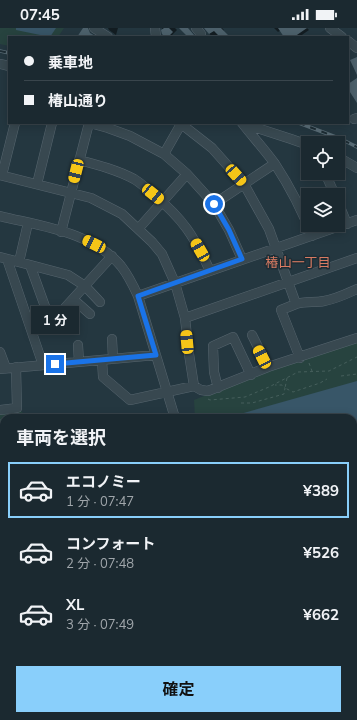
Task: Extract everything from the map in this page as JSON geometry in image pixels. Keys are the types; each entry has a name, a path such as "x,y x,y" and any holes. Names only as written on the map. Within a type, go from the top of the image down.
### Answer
{"street":[{"path":"94,28 106,36"},
{"path":"330,28 341,36"},
{"path":"15,124 1,175 91,198 106,205 122,214 139,228 162,254 175,283 185,318 188,354 194,386"},
{"path":"37,184 52,124"},
{"path":"61,232 90,124"},
{"path":"94,124 130,136 164,154 187,174 214,204 229,230 242,259"},
{"path":"164,154 179,124"},
{"path":"181,124 212,148 244,184 269,229 296,304"},
{"path":"243,124 274,164 302,212 312,236"},
{"path":"245,124 301,142"},
{"path":"79,160 116,171 136,180 162,202 178,216 191,233 210,271"},
{"path":"345,161 357,168"},
{"path":"214,204 274,164"},
{"path":"139,228 187,174"},
{"path":"0,216 85,240 112,256 121,266 128,275 138,296 174,414"},
{"path":"345,219 347,224"},
{"path":"138,296 357,220"},
{"path":"19,262 28,223"},
{"path":"31,329 51,323 112,256"},
{"path":"4,258 68,275 85,286 100,302"},
{"path":"4,258 43,365"},
{"path":"185,318 357,258"},
{"path":"30,265 51,323"},
{"path":"303,357 281,310 305,301 323,301 342,296 357,289"},
{"path":"73,299 90,314"},
{"path":"252,335 268,367"},
{"path":"218,388 214,372 213,346 233,337 251,374"},
{"path":"102,360 103,377 130,400 194,386 201,390 208,391 268,367 303,357 357,338"},
{"path":"112,339 114,359"},
{"path":"78,346 79,362"},
{"path":"0,352 3,369 156,355"},
{"path":"0,410 17,408 16,367"}],"path":[{"path":"303,357 312,372"},
{"path":"205,398 210,400 245,397 274,385 298,372 329,372 357,357"},
{"path":"341,376 357,374"},
{"path":"241,403 252,403 284,394 287,378"},
{"path":"274,385 282,385 293,392 320,383 327,379"}],"green space":[{"path":"0,28 64,28 59,36 8,36 8,46 0,44"},
{"path":"357,341 357,382 241,414 195,414 194,400 277,367"},
{"path":"21,411 24,414 0,414 0,412"}],"water":[{"path":"16,28 56,28 51,36 16,30"},
{"path":"357,381 357,414 240,414"}],"building":[{"path":"83,28 88,28 90,33 95,36 78,36"},
{"path":"164,28 169,28 173,32 169,36 164,36 161,30"},
{"path":"179,28 188,28 194,35 187,36"},
{"path":"204,28 221,28 229,36 219,36 214,31 209,34"},
{"path":"278,28 307,28 295,36 283,36"},
{"path":"357,57 357,75 350,60"},
{"path":"357,78 357,103 349,91 349,83"}],"railway":[{"path":"0,51 8,53"},
{"path":"302,124 341,139 357,147"}],"district":[{"name":"椿山一丁目","path":"298,262"}],"route":[{"path":"55,364 156,355 138,296 242,259 229,230 214,204"}]}
